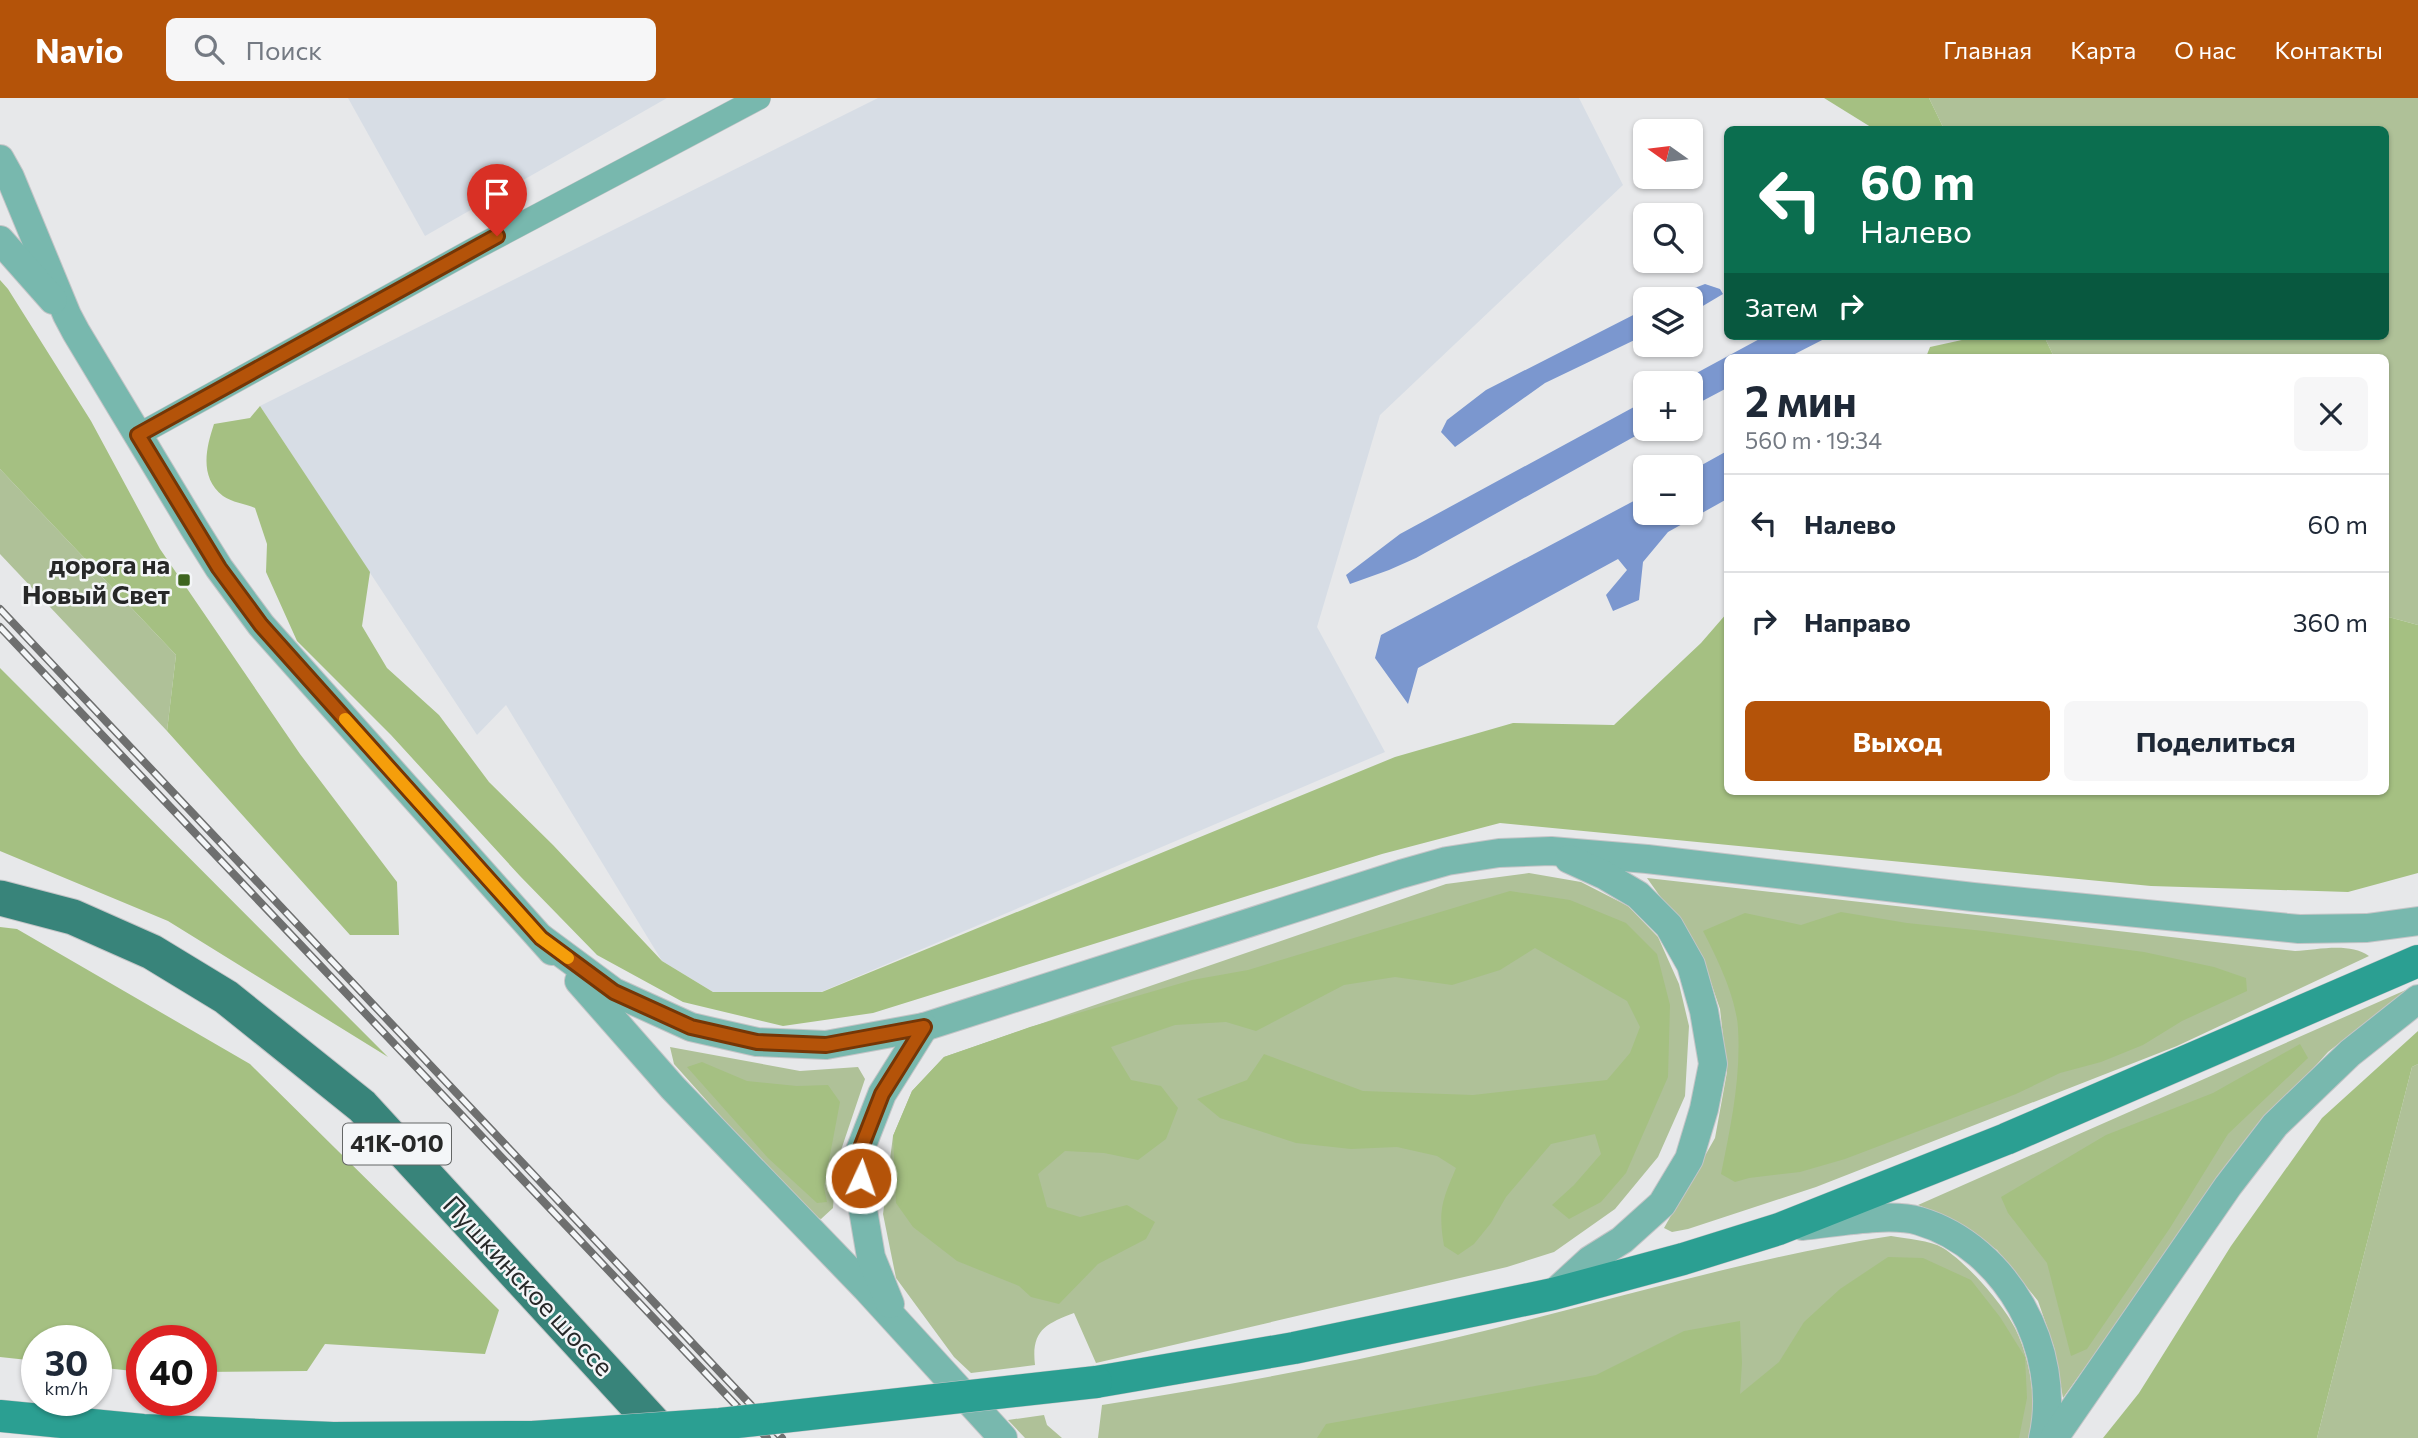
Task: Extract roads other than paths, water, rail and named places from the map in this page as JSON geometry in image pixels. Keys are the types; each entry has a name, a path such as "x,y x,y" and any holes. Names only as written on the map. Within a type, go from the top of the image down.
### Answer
{"main road":[{"name":"Пушкинское шоссе","path":"0,898 73,917 152,952 226,997 362,1105 667,1438"},
{"path":"0,1416 142,1430 334,1438 533,1437 720,1424 1096,1382 1294,1348 1553,1294 1683,1259 1779,1229 2006,1139 2418,961"}],"street":[{"path":"138,435 474,249 759,98"},
{"path":"3,178 67,315 219,568 261,625 673,1087 897,1322 1003,1438"},
{"path":"0,240 67,315"},
{"path":"541,938 614,992 691,1027 757,1042 826,1045 924,1027 1447,860 1499,853 1551,851 1647,859 1973,898 2300,929 2367,928 2418,921"},
{"path":"1551,851 1604,875 1638,895 1670,926 1691,965 1704,1012 1713,1064 1704,1109 1689,1159 1662,1204 1622,1240 1590,1260 1553,1294"},
{"path":"2053,1438 2228,1186 2274,1125 2350,1053 2418,999"},
{"path":"897,1322 871,1257 862,1204 859,1153 882,1094 924,1027"},
{"path":"1779,1229 1898,1218 1919,1221 1964,1243 2003,1279 2018,1299 2036,1339 2048,1388 2043,1438"}],"water":[{"path":"1705,284 1720,289 1723,294 1703,306 1703,287 1697,287"},
{"path":"1633,315 1633,341 1545,383 1455,447 1441,432 1447,420 1486,390"},
{"path":"1758,340 1822,340 1795,354 1732,354"},
{"path":"1724,358 1724,390 1703,401 1703,371 1700,371"},
{"path":"1633,408 1633,437 1416,558 1350,584 1346,575 1400,534"},
{"path":"1724,453 1724,501 1703,512 1703,464"},
{"path":"1633,501 1633,525 1681,525 1668,532 1643,562 1639,600 1613,611 1606,595 1627,570 1618,559 1418,668 1408,704 1375,658 1381,635"}],"railway":[{"path":"0,609 782,1438"},
{"path":"0,627 767,1438"}],"place":[{"name":"дорога на Новый Свет","path":"184,580"}]}
